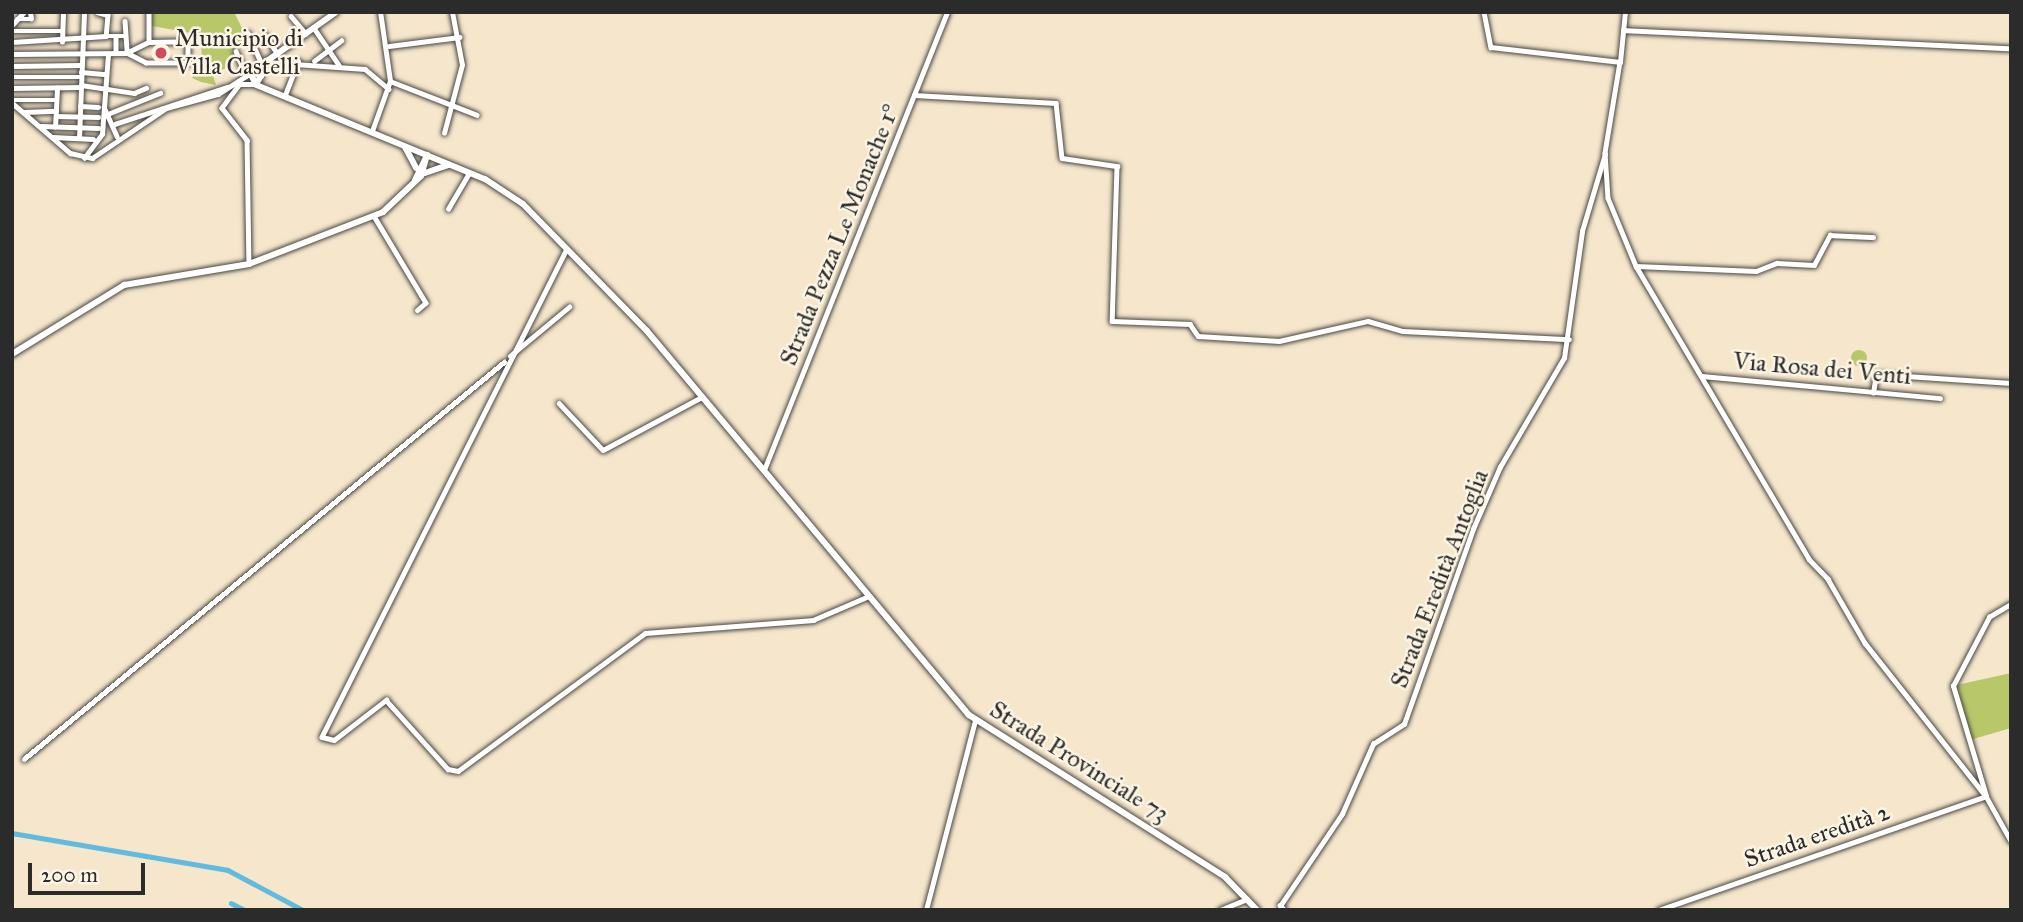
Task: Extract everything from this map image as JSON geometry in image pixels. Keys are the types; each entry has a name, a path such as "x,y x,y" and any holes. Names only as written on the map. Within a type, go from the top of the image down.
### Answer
{"main road":[{"path":"250,74 336,12"},
{"path":"250,74 254,84 261,78 265,63"},
{"path":"250,74 261,78 270,89"},
{"name":"Strada Provinciale 73","path":"254,84 469,173 523,204 567,248 702,397 975,720 1225,877 1257,910"},
{"path":"404,146 419,173"},
{"path":"12,354 124,285 249,264 374,216 415,182 427,155"},
{"path":"419,173 448,165"}],"street":[{"path":"12,25 24,12"},
{"path":"18,19 31,19 30,12"},
{"path":"62,42 63,12"},
{"path":"79,138 84,12"},
{"path":"97,12 108,15 106,36"},
{"path":"149,12 149,42"},
{"path":"372,131 390,82 389,46 380,12"},
{"path":"444,133 453,107 461,65 459,37 452,12"},
{"name":"Strada Pezza Le Monache 1°","path":"764,470 947,12"},
{"path":"1484,12 1491,47 1620,62"},
{"path":"1625,12 1605,153 1608,198 1636,265 1865,643 1986,796 2011,841"},
{"path":"291,16 306,34"},
{"path":"125,21 126,52"},
{"path":"314,28 340,66"},
{"path":"1623,30 2011,48"},
{"path":"12,31 62,31"},
{"path":"248,33 265,63 299,60 365,69 388,89"},
{"path":"265,35 278,54"},
{"path":"12,42 82,42 106,36 124,36"},
{"path":"116,36 117,53"},
{"path":"389,46 459,37"},
{"path":"12,54 108,54 126,52 149,42 188,41 188,63 146,63 126,52"},
{"path":"313,62 341,41"},
{"path":"12,102 53,138 84,158 110,152 166,108 237,84 250,74 236,51"},
{"path":"84,158 102,134 101,117 108,54"},
{"path":"285,95 299,60"},
{"path":"12,66 81,65"},
{"path":"12,77 106,74"},
{"path":"390,82 477,116"},
{"path":"237,84 222,108 247,140 249,264"},
{"path":"116,124 237,84 254,84"},
{"path":"12,88 81,86 105,87 134,93 146,88"},
{"path":"55,127 57,88"},
{"path":"110,113 160,93"},
{"path":"914,95 1056,103 1062,158 1117,166 1112,321 1190,324 1198,336 1279,341 1368,321 1403,331 1569,339"},
{"path":"12,102 57,100"},
{"path":"80,106 97,107"},
{"path":"104,107 116,124 117,136"},
{"path":"24,112 101,117"},
{"path":"41,126 98,128"},
{"path":"53,138 93,139"},
{"name":"Strada Eredità Antoglia","path":"1284,910 1280,906 1342,814 1373,744 1404,724 1473,529 1569,339 1582,231 1605,153"},
{"path":"448,209 469,173"},
{"path":"374,216 426,303 418,310"},
{"path":"1636,265 1756,271 1777,263 1814,265 1830,235 1873,237"},
{"path":"567,248 507,359 322,737 334,740 386,700 448,769 458,771 645,634 813,620 869,596"},
{"path":"24,759 569,307"},
{"path":"1873,393 1875,374 2011,383"},
{"name":"Via Rosa dei Venti","path":"1701,376 1835,384 1873,393 1940,397"},
{"path":"559,403 603,450 702,397"},
{"path":"1986,796 1953,686 1989,617 2011,604"},
{"path":"926,910 975,720"},
{"name":"Strada eredità 2","path":"1659,910 1986,796"},
{"path":"1220,910 1247,899"}],"green space":[{"path":"152,12 234,12 248,40 238,43 229,66 213,75 216,85 201,82 192,78 201,65 202,35 152,26"},
{"path":"1856,350 1862,350 1867,358 1865,364 1856,366 1851,361 1851,355"},
{"path":"2011,673 2011,728 1970,740 1957,685"}],"waterway":[{"path":"12,833 228,870 303,910"},
{"path":"231,903 245,910"}],"place":[{"name":"Municipio di Villa Castelli","path":"161,53"}]}
